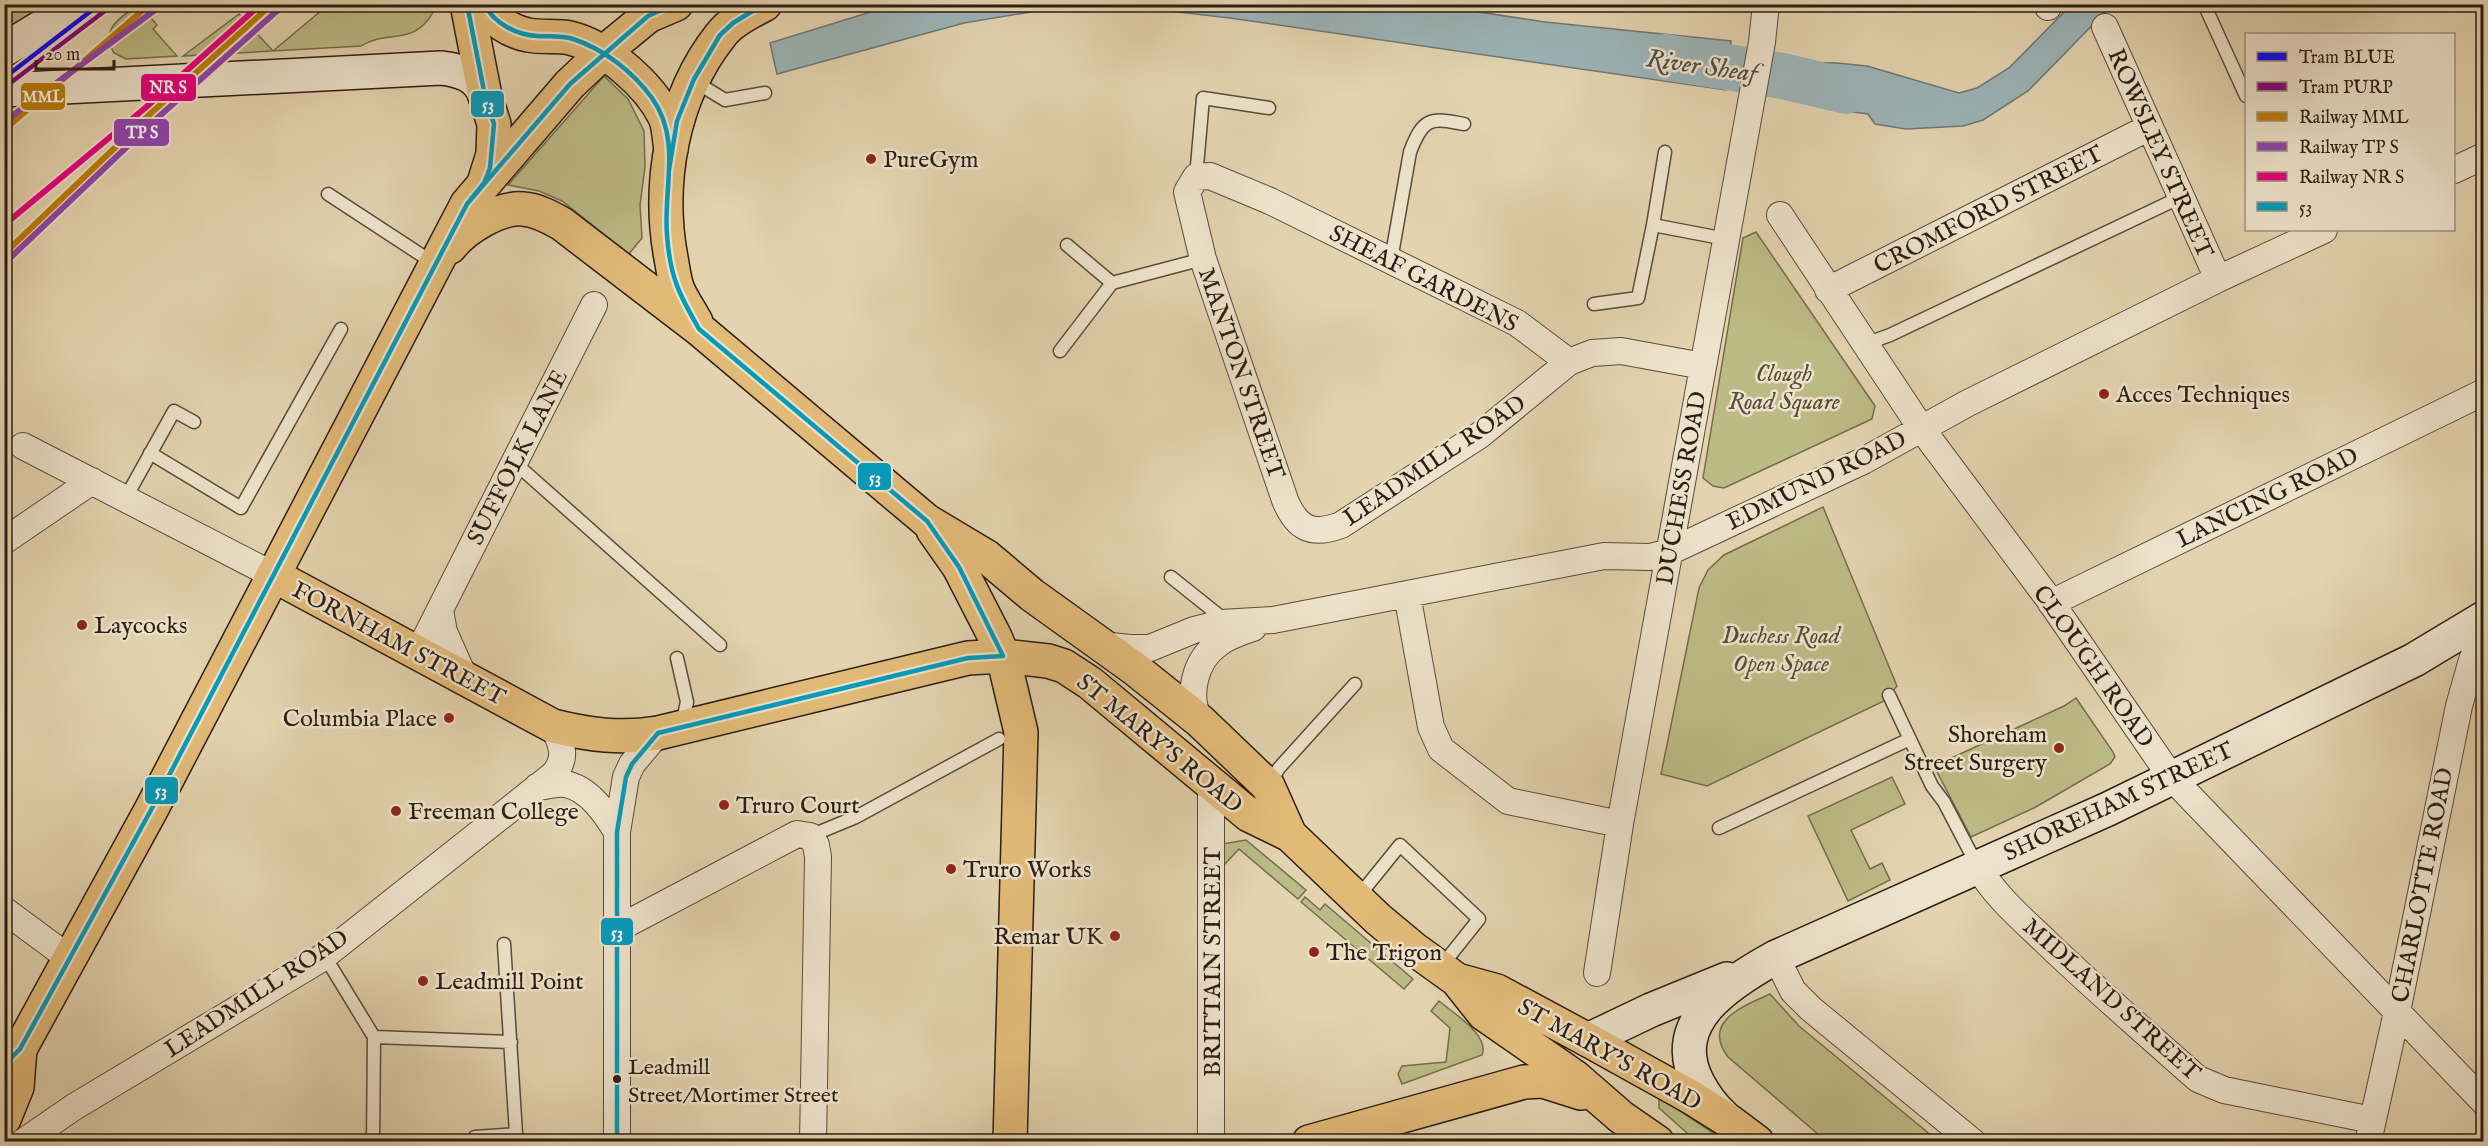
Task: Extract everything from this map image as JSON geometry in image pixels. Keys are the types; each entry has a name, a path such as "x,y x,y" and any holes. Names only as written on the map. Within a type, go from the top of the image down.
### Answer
{"main road":[{"path":"467,4 485,96 494,124 493,154 484,183"},
{"path":"484,4 494,17 509,28 528,35 572,39 603,53 619,64 652,98 666,119 671,149"},
{"path":"4,1119 17,1087 12,1057 151,810 467,204 570,84 648,16 676,4"},
{"path":"699,329 677,288 669,246 667,201 671,149 677,121 693,81 720,35 733,23 765,4"},
{"name":"ST MARY'S ROAD","path":"436,264 458,238 476,224 494,215 514,209 525,209 542,213 562,224 699,329 927,521 987,557 1032,595 1200,721 1268,786 1290,835"},
{"name":"ST MARY'S ROAD","path":"927,521 959,567 1003,656 1048,661 1064,666 1119,706 1249,815 1290,835 1414,950 1448,974 1484,1014 1575,1077 1621,1117 1657,1142"},
{"name":"FORNHAM STREET","path":"273,575 553,726 613,738 669,730"},
{"path":"669,730 968,658 1003,656 1021,732 1011,1142"},
{"name":"ST MARY'S ROAD","path":"1448,974 1497,991 1588,1040 1729,1121 1757,1142"},
{"path":"1588,1040 1583,1055 1589,1071 1621,1117"},
{"path":"1309,1142 1351,1136 1524,1082 1543,1081 1578,1092 1621,1117"}],"street":[{"path":"4,50 79,4"},
{"name":"DUCHESS ROAD","path":"1597,973 1620,824 1762,42 1766,4"},
{"name":"ROWSLEY STREET","path":"2105,27 2148,128 2218,279"},
{"path":"4,90 441,68 456,69 475,79 482,87 485,96"},
{"name":"CROMFORD STREET","path":"1828,290 2148,128"},
{"path":"2455,170 2484,156"},
{"name":"SHEAF GARDENS","path":"1191,184 1210,176 1270,201 1517,323 1569,362"},
{"name":"MANTON STREET","path":"1191,184 1203,259 1288,509 1303,526 1317,531 1325,530"},
{"name":"CLOUGH ROAD","path":"1780,215 1921,428 2051,603 2171,777 2484,1102"},
{"name":"EDMUND ROAD","path":"1101,645 1150,648 1194,630 1229,623 1273,620 1604,555 1650,557 1669,552 1863,461 1921,428 2316,231"},
{"name":"SUFFOLK LANE","path":"418,653 594,304"},
{"path":"1569,362 1592,354 1621,351 1703,366"},
{"name":"LEADMILL ROAD","path":"1325,530 1341,525 1480,435 1569,362"},
{"name":"LANCING ROAD","path":"2051,603 2484,392"},
{"name":"FORNHAM STREET","path":"23,446 273,575"},
{"path":"4,541 92,481"},
{"path":"1407,594 1431,727 1441,749 1508,801 1620,824"},
{"path":"440,610 444,632 465,679"},
{"name":"SHOREHAM STREET","path":"1729,1121 1702,1093 1688,1060 1688,1046 1698,1018 1705,1009 1747,973 1776,957 2077,823 2414,660 2484,618"},
{"name":"EDMUND ROAD","path":"1200,721 1194,710 1193,695 1195,679 1205,656 1226,638 1273,620"},
{"name":"CHARLOTTE ROAD","path":"2370,1131 2397,1012 2450,748 2472,660 2484,630"},
{"name":"LEADMILL ROAD","path":"23,1142 74,1107 324,955 553,775 562,765 564,754 553,726"},
{"path":"617,1142 619,928 617,832 626,777 632,765 669,730"},
{"name":"BRITTAIN STREET","path":"1211,783 1211,1142"},
{"path":"537,787 567,784 580,791 604,811 617,832"},
{"path":"619,928 797,834 810,836 816,845 818,857 813,1142"},
{"name":"MIDLAND STREET","path":"1978,867 2003,901 2198,1079 2224,1090 2370,1131"},
{"path":"4,910 69,958"},
{"path":"1776,957 1793,991 1811,1009 1973,1142"},
{"name":"SHOREHAM STREET","path":"1588,1040 1661,1006 1723,980 1747,973"}],"lane":[{"path":"2204,4 2245,92"},
{"path":"693,81 725,100 765,93"},
{"path":"1191,184 1203,98 1269,108"},
{"path":"1391,260 1410,152 1416,136 1424,124 1437,118 1464,124"},
{"path":"1594,304 1638,298 1665,152"},
{"path":"328,194 436,264"},
{"path":"1864,344 1890,335 2181,197"},
{"path":"1653,225 1726,239"},
{"path":"1067,245 1112,283"},
{"path":"1060,351 1112,283 1203,259"},
{"path":"150,453 241,508 263,460 341,329"},
{"path":"125,498 174,411 195,422"},
{"path":"515,463 720,645"},
{"path":"1171,577 1229,623"},
{"path":"669,730 687,702 677,658"},
{"path":"1268,786 1279,768 1355,684"},
{"path":"1889,695 1932,786 1978,867"},
{"path":"810,836 856,818 999,739"},
{"path":"1719,828 1910,739"},
{"path":"1357,898 1400,845 1479,919 1448,974"},
{"path":"475,1137 516,1134 504,944"},
{"path":"324,955 374,1037 373,1142"},
{"path":"374,1037 511,1042"}],"green space":[{"path":"21,5 55,5 5,35 5,12"},
{"path":"139,5 157,25 153,29 177,56 126,59 114,53 109,37 114,25"},
{"path":"328,5 437,5 429,19 420,28 401,36 381,38 361,46 273,51"},
{"path":"239,14 273,51 183,56"},
{"path":"604,76 628,99 644,131 645,167 640,205 642,238 629,254 562,201 539,191 508,185"},
{"name":"Clough Road Square","path":"1756,232 1875,406 1872,419 1724,488 1713,486 1703,478 1743,238"},
{"name":"Duchess Road Open Space","path":"1823,507 1897,686 1884,701 1707,786 1661,774 1699,588 1708,570 1724,555"},
{"path":"2076,698 2113,752 2115,757 2110,764 2034,808 1971,837 1934,766 2064,706"},
{"path":"1892,777 1905,804 1851,830 1870,869 1882,863 1890,880 1848,901 1808,816"},
{"path":"1246,840 1306,890 1298,899 1239,849 1224,865 1222,844"},
{"path":"1305,897 1320,910 1325,904 1413,979 1404,989 1301,902"},
{"path":"1770,994 1799,1026 1938,1141 1826,1141 1728,1057 1721,1044 1720,1034 1723,1024 1738,1010"},
{"path":"1439,1001 1476,1032 1483,1047 1482,1055 1402,1084 1398,1074 1402,1066 1446,1062 1450,1028 1431,1011"},
{"path":"1659,1097 1725,1141 1696,1141 1659,1108"}],"water":[{"path":"1426,4 1545,22 1731,41 1726,90 1230,18 1117,5"},
{"path":"893,5 1073,5 964,23 777,74 770,43"},
{"path":"2071,5 2112,5 2028,91 1983,120 1963,126 1906,129 1875,124 1868,114 1837,110 1783,93 1787,62 1867,66 1959,93 1977,88 2009,68"}],"waterway":[{"name":"River Sheaf","path":"1665,57 1783,76 1846,91"}],"tram line":[{"name":"BLUE","path":"4,78 100,4"},
{"name":"PURP","path":"9,84 106,10"}],"rail line":[{"name":"MML","path":"4,130 150,4"},
{"name":"MML","path":"4,254 149,115 272,4"}],"transit line":[{"path":"4,225 144,109 261,4"},
{"name":"53","path":"467,4 485,96 494,124 490,168 484,183 471,199"},
{"name":"53","path":"484,4 488,11 506,27 529,35 568,38 585,43 607,55 627,71 652,98 661,114 669,147 666,217 670,262 681,295 699,329 927,521 959,567 1003,656"},
{"name":"53","path":"4,1065 20,1049 151,810 467,204 570,84 648,16 675,4"},
{"name":"53","path":"669,170 677,121 694,79 720,35 733,23 764,4"},
{"path":"8,119 155,10"},
{"path":"9,259 154,121 278,10"},
{"name":"53","path":"658,733 968,658 1003,656"},
{"name":"53","path":"617,1142 617,832 626,777 632,764 658,733"}],"place":[{"name":"PureGym","path":"871,159"},
{"name":"Acces Techniques","path":"2104,394"},
{"name":"Laycocks","path":"82,625"},
{"name":"Columbia Place","path":"449,718"},
{"name":"Shoreham Street Surgery","path":"2059,748"},
{"name":"Truro Court","path":"724,805"},
{"name":"Freeman College","path":"396,811"},
{"name":"Truro Works","path":"951,869"},
{"name":"Remar UK","path":"1115,936"},
{"name":"The Trigon","path":"1314,952"},
{"name":"Leadmill Point","path":"423,981"},
{"name":"Leadmill Street/Mortimer Street","path":"617,1079"}]}
